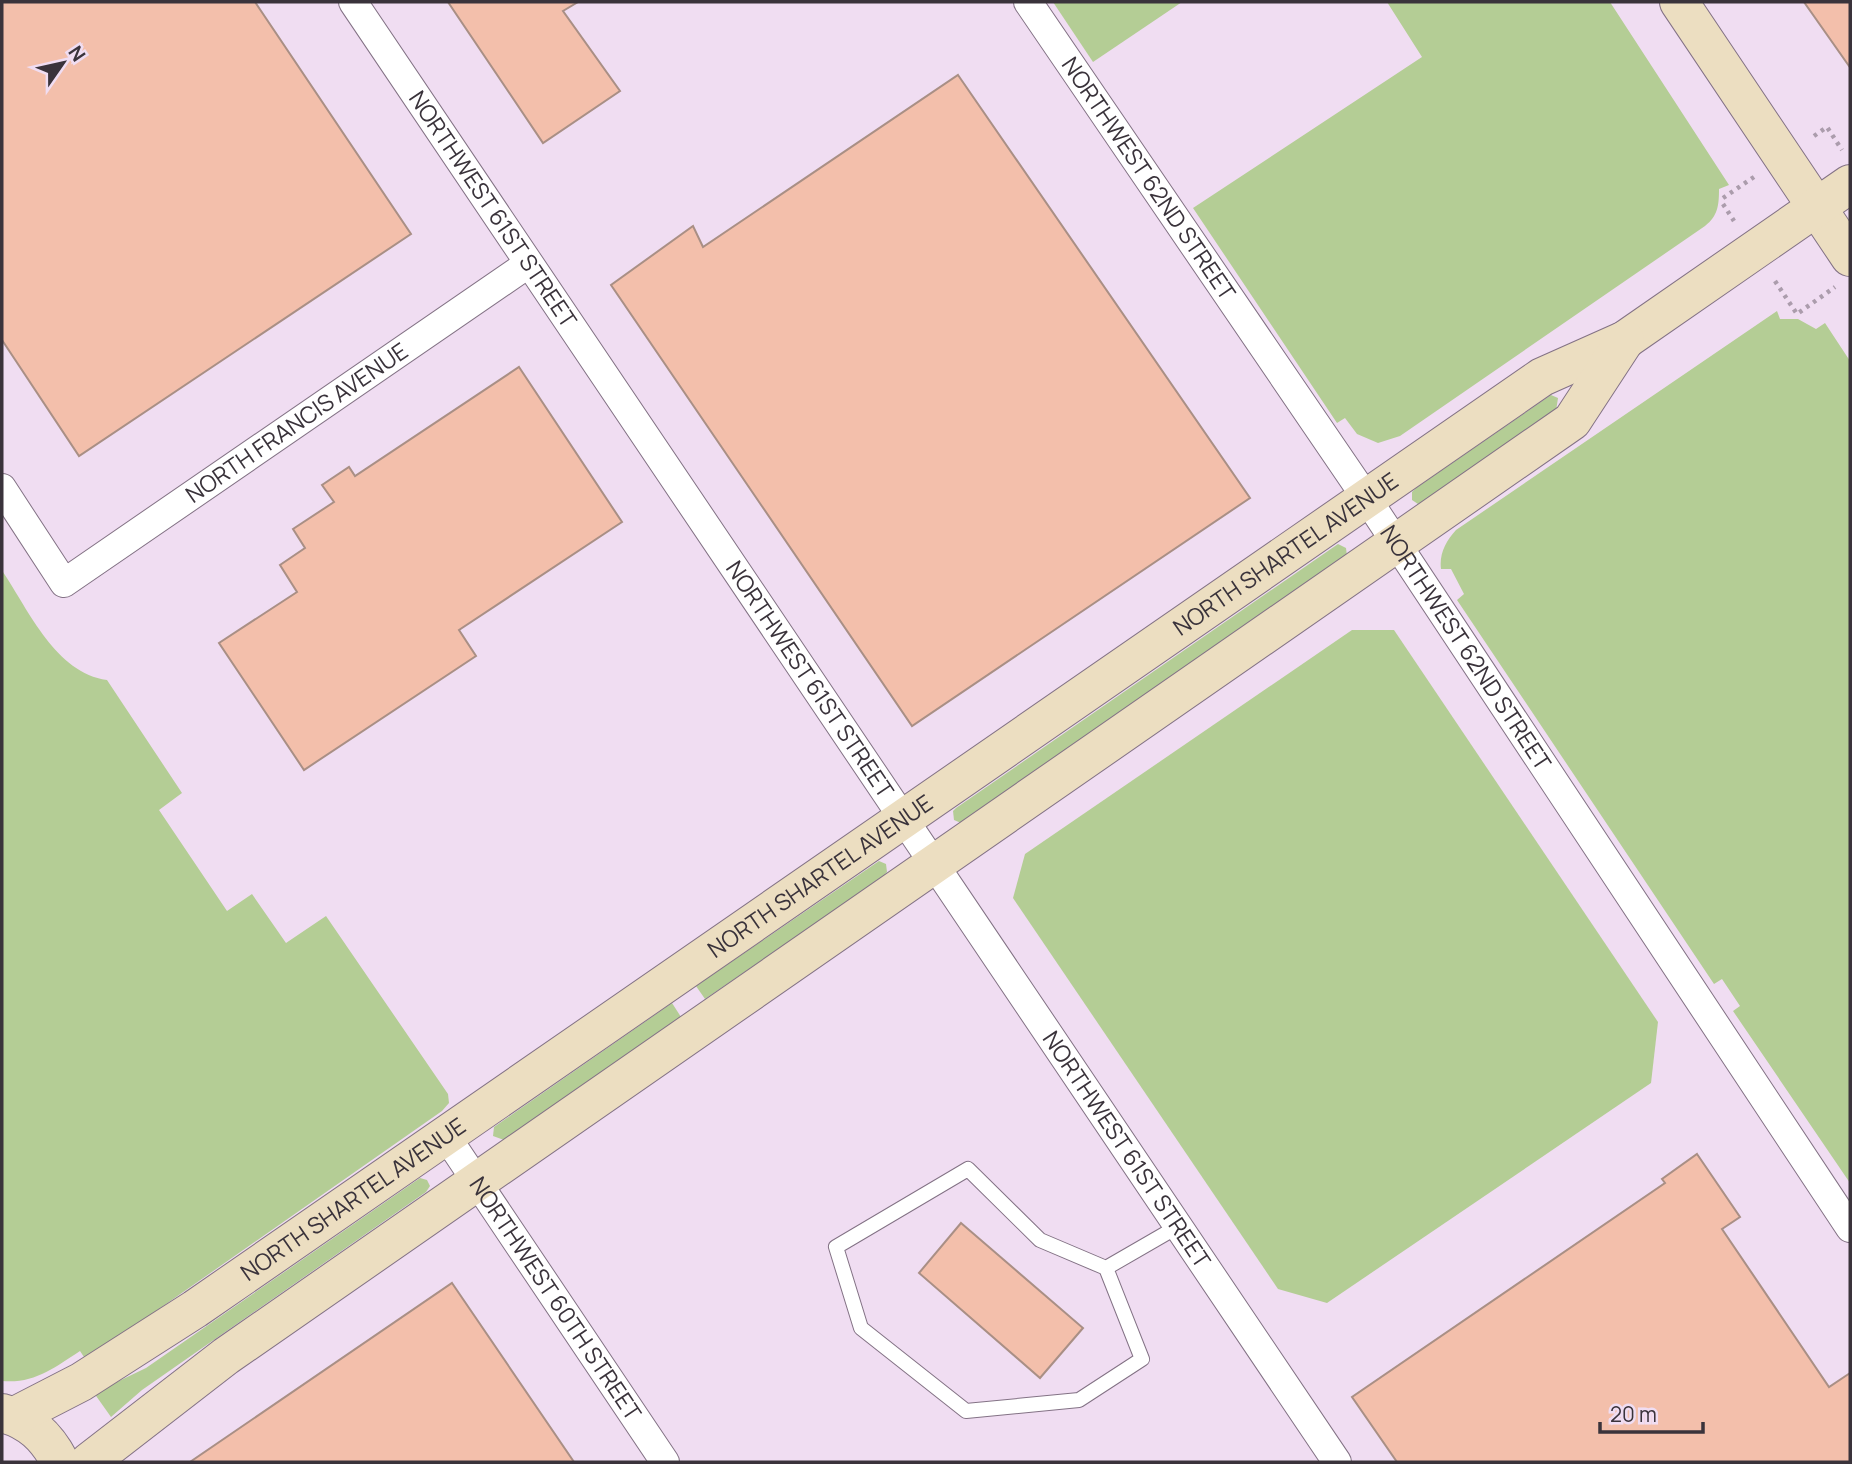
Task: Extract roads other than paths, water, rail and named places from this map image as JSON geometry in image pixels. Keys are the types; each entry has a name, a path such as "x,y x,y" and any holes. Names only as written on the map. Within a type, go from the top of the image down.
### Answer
{"street":[{"name":"NORTHWEST 61ST STREET","path":"353,2 1337,1462"},
{"name":"NORTHWEST 62ND STREET","path":"1028,2 1367,499 1850,1228"},
{"path":"1679,2 1817,207 1845,270"},
{"name":"NORTH SHARTEL AVENUE","path":"8,1414 81,1382 195,1309 1542,376 1625,340 1817,207 1847,169"},
{"name":"NORTH FRANCIS AVENUE","path":"2,488 64,583 528,264"},
{"name":"NORTH SHARTEL AVENUE","path":"89,1462 226,1356 1572,421 1625,340"},
{"name":"NORTHWEST 60TH STREET","path":"446,1136 665,1462"},
{"name":"NORTH SHARTEL AVENUE","path":"8,1414 34,1427 49,1442 60,1462"}],"lane":[{"path":"968,1169 1040,1240 1106,1268 1142,1359 1079,1401 966,1411 861,1328 835,1247 968,1169"},
{"path":"1106,1268 1177,1227"}]}
